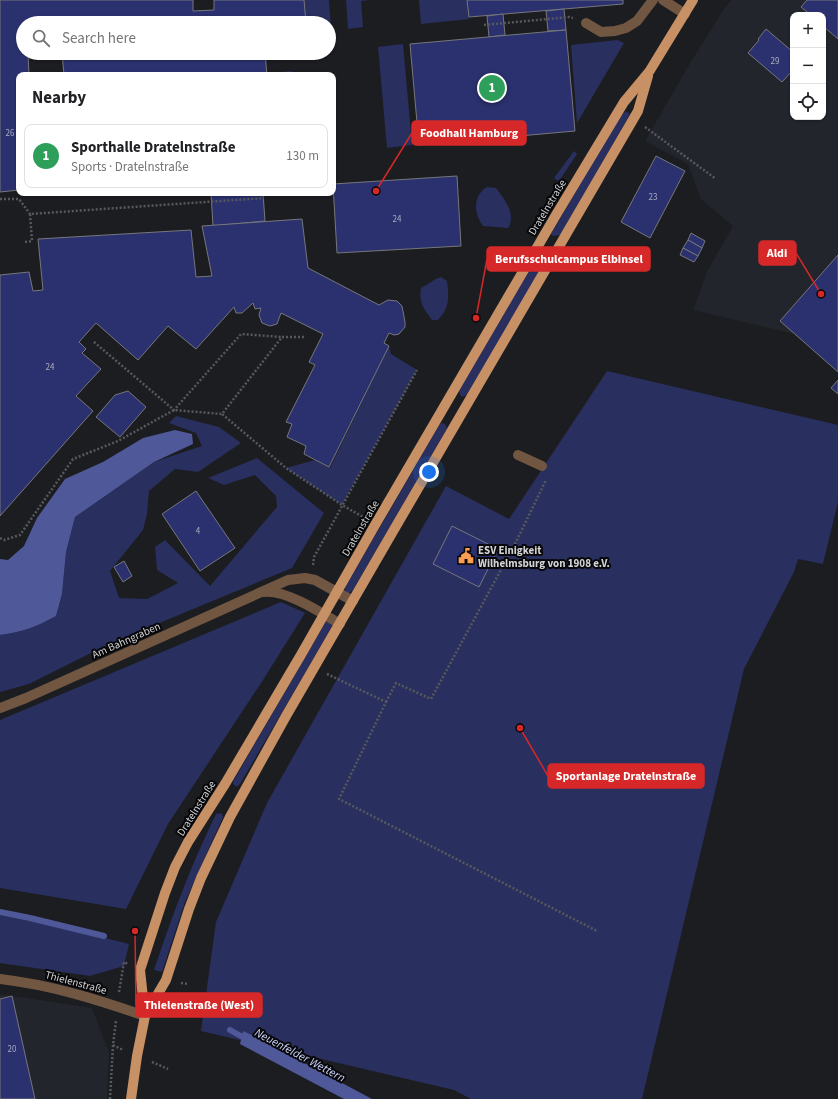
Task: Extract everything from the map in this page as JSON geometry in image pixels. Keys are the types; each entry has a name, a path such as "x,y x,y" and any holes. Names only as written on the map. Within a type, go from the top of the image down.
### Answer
{"main road":[{"name":"Dratelnstraße","path":"145,1016 140,970 165,893 175,867 188,842 225,784 552,221 624,102 649,72 693,0"},
{"name":"Dratelnstraße","path":"131,1099 136,1056 145,1016 166,980 189,909 213,851 233,811 314,668 638,111 649,72"}],"street":[{"path":"586,23 601,32 615,31 626,28 637,21 653,0"},
{"path":"663,0 685,14"},
{"path":"518,455 542,466"},
{"name":"Am Bahngraben","path":"0,708 26,698 288,580 300,578 311,579 353,601"},
{"name":"Am Bahngraben","path":"262,592 283,594 324,614 340,624"},
{"name":"Thielenstraße","path":"0,979 59,989 95,998 145,1016"}],"path":[{"path":"484,25 569,17 586,23"},
{"path":"634,118 716,179"},
{"path":"30,214 264,198"},
{"path":"0,199 19,199 30,214 32,241 25,242"},
{"path":"0,538 4,540 20,535 73,459 118,441 174,410 241,334 304,337"},
{"path":"222,414 282,337"},
{"path":"94,342 174,410 222,414 286,468 342,506 375,525"},
{"path":"311,579 314,557 417,370"},
{"path":"542,466 550,470 516,542 431,699 396,683 339,799 597,931"},
{"path":"314,668 386,702"},
{"path":"110,1099 113,1045"}],"shaded area":[{"path":"304,0 329,0 330,16 305,16"},
{"path":"346,0 369,0 361,1 363,27 348,29"},
{"path":"419,0 467,0 469,19 421,24"},
{"path":"731,0 838,0 838,344 693,310 707,272 733,226 701,199 688,164 645,141 689,65"},
{"path":"617,40 624,43 577,123 571,45"},
{"path":"403,44 412,145 387,148 378,47"},
{"path":"626,111 630,114 561,235 553,236 551,234 619,118"},
{"path":"574,151 577,154 559,181 554,178"},
{"path":"487,187 496,188 506,202 511,218 508,228 483,226 480,221 476,211 477,200 482,191"},
{"path":"532,266 540,270 467,395 462,397 459,391"},
{"path":"441,277 447,281 448,302 445,311 438,320 432,320 424,309 421,301 421,288"},
{"path":"389,346 391,354 417,370 342,505 286,468 315,460 330,468"},
{"path":"607,371 838,425 838,502 823,564 798,559 794,572 744,669 642,1099 471,1099 454,1090 201,1031 216,922 267,803 446,486 509,519"},
{"path":"176,416 219,427 241,443 198,472 175,469 149,491 147,514 143,530 110,571 119,598 147,599 178,583 157,570 155,547 165,540 210,586 277,507 276,496 255,475 224,485 208,478 257,458 324,513 292,568 111,643 29,684 0,692 0,635 29,628 56,616 62,594 66,552 75,517 154,462 202,446 196,433 169,423"},
{"path":"440,424 445,424 447,428 353,590 346,593 346,586"},
{"path":"175,430 192,434 193,444 154,462 75,517 66,552 62,594 56,616 29,628 0,635 0,559 8,560 24,546 37,518 65,479 103,462 143,438"},
{"path":"281,602 305,613 263,680 168,824 126,909 0,888 0,720"},
{"path":"326,621 333,625 240,784 235,786 233,783 234,780"},
{"path":"220,813 223,817 185,902 162,972 154,970 190,872 216,814"},
{"path":"0,914 40,922 129,944 124,966 90,976 0,963"},
{"path":"0,994 92,1008 109,1053 107,1099 0,1099"},
{"path":"243,1031 372,1099 344,1099 240,1044"}],"building":[{"path":"0,0 193,0 193,11 214,10 214,0 304,0 305,16 16,16 16,60 28,60 29,72 16,72 16,190 0,192"},
{"path":"467,0 623,0 623,4 469,17"},
{"path":"807,0 838,0 838,39 826,29 826,12 807,12 801,7"},
{"path":"564,9 566,30 548,31 546,11"},
{"path":"503,14 505,35 489,37 487,16"},
{"path":"766,29 790,49 790,73 782,82 748,53 759,40 758,39"},
{"path":"566,30 575,131 419,145 410,44"},
{"path":"63,60 266,60 267,72 64,72"},
{"path":"656,156 685,171 650,238 621,222"},
{"path":"457,176 461,246 337,253 334,196 336,196 336,184"},
{"path":"211,196 263,196 265,221 213,226"},
{"path":"302,219 308,268 379,305 388,300 397,301 402,306 405,322 405,327 399,334 394,335 389,333 384,343 389,346 329,467 304,454 306,446 287,437 292,424 286,422 315,365 309,362 323,334 281,313 277,324 270,326 262,323 259,315 261,308 255,309 253,303 242,313 236,313 234,307 196,349 168,326 138,360 96,323 79,342 86,349 82,353 101,369 76,396 93,411 0,516 0,275 29,272 33,291 43,290 38,239 191,230 196,277 212,276 202,226"},
{"path":"691,233 705,241 702,248 688,240"},
{"path":"688,240 702,248 698,256 683,248"},
{"path":"683,248 698,256 694,262 680,255"},
{"path":"838,255 838,372 780,321"},
{"path":"838,380 838,394 831,388"},
{"path":"128,391 146,407 120,437 96,417 115,395"},
{"path":"196,491 235,548 200,571 162,514"},
{"name":"ESV Einigkeit Wilhelmsburg von 1908 e.V.","path":"452,526 498,549 479,587 433,564"},
{"path":"124,561 132,576 123,582 114,567"},
{"path":"12,996 35,1099 0,1099 0,999"}],"waterway":[{"path":"0,912 104,936"},
{"name":"Neuenfelder Wettern","path":"230,1030 248,1040"}],"place":[{"name":"Sporthalle Dratelnstraße","path":"492,88"},
{"name":"Foodhall Hamburg","path":"376,191"},
{"name":"Aldi","path":"821,294"},
{"name":"Berufsschulcampus Elbinsel","path":"476,318"},
{"name":"ESV Einigkeit Wilhelmsburg von 1908 e.V.","path":"466,556"},
{"name":"Sportanlage Dratelnstraße","path":"520,728"},
{"name":"Thielenstraße (West)","path":"135,931"}]}
